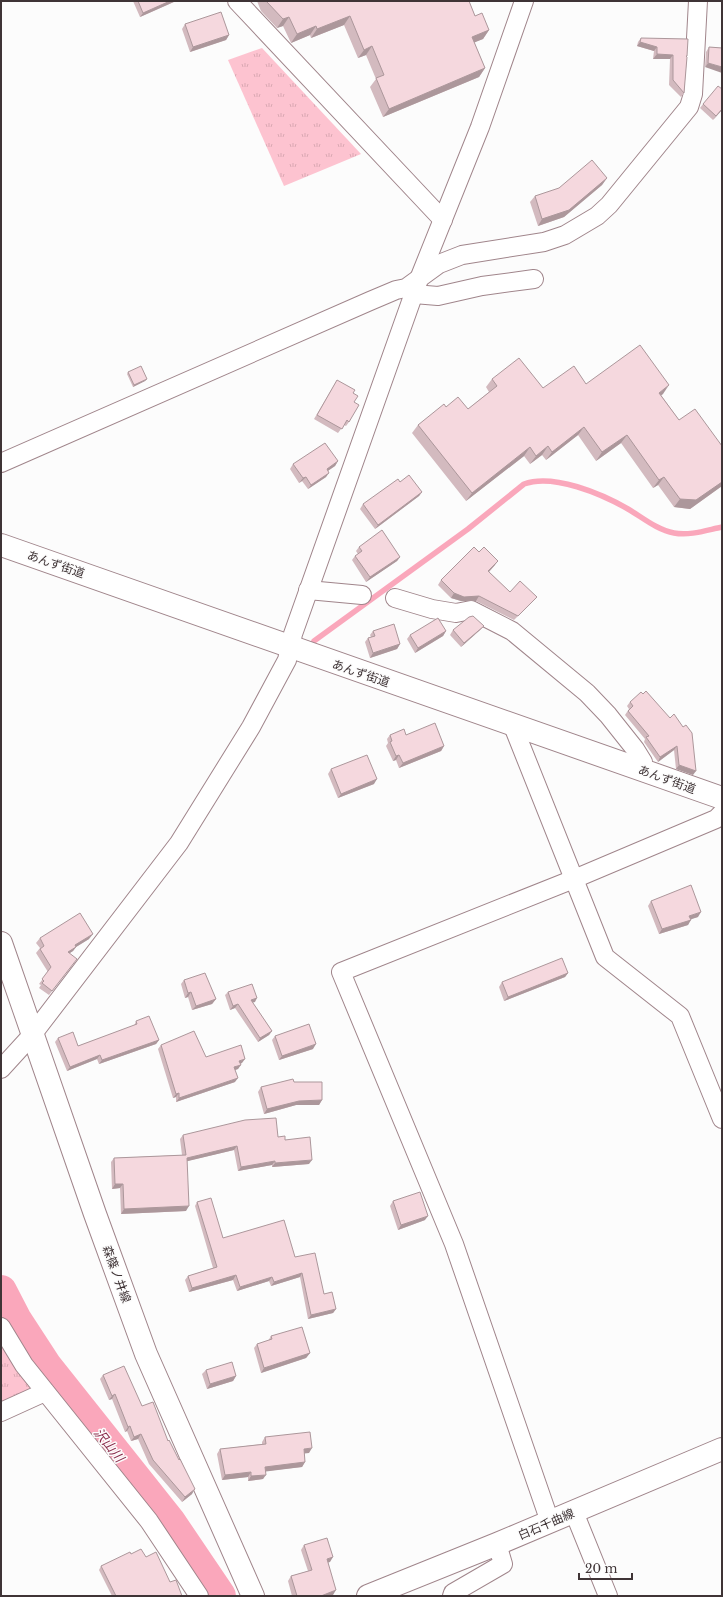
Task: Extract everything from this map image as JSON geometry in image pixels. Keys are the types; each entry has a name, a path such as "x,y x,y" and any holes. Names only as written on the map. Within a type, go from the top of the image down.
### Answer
{"main road":[{"name":"あんず街道","path":"1,545 290,648 722,798"},
{"name":"森篠ノ井線","path":"1,943 95,1214 146,1354 253,1596"},
{"name":"白石千曲線","path":"368,1596 550,1522 722,1449"}],"street":[{"path":"237,1 443,220"},
{"path":"1,1069 32,1034 178,843 250,726 287,660 292,634 416,286 480,127 524,1"},
{"path":"1,463 370,301 396,290 416,286 439,264 462,255 544,242 566,235 597,216 609,205 689,106 693,94 698,1"},
{"path":"416,286 438,296 482,286 534,279"},
{"path":"308,590 362,594"},
{"path":"395,598 432,609 456,612 471,610 512,631 587,693 608,715 635,749 643,762 643,770"},
{"path":"513,726 605,957 680,1016 722,1119"},
{"path":"550,1522 454,1244 341,972 574,879 716,819 722,813"},
{"path":"1,1327 24,1365 150,1521 199,1596"},
{"path":"1,1412 45,1392"},
{"path":"574,1512 608,1596"},
{"path":"452,1596 453,1593 503,1564 497,1544"}],"green space":[{"path":"262,48 361,154 284,186 228,60"},
{"path":"1,1339 30,1385 29,1391 1,1403"}],"building":[{"path":"138,1 170,1 143,13"},
{"path":"266,1 469,1 475,16 482,13 489,30 472,37 485,68 389,109 376,78 384,75 372,46 364,50 350,16 317,29 316,26 297,34 289,17 283,19"},
{"path":"221,12 229,35 193,47 185,24"},
{"path":"641,38 688,39 684,93 673,80 673,55 657,54 657,47 640,42"},
{"path":"709,47 722,48 722,67 708,63"},
{"path":"718,86 722,89 722,109 716,116 703,104"},
{"path":"592,160 607,178 569,210 542,219 535,196 559,188"},
{"path":"640,345 669,385 659,393 679,420 695,409 722,446 722,482 696,500 680,499 664,477 659,480 627,435 602,452 584,427 552,452 548,446 536,456 530,447 472,493 418,425 444,404 446,407 458,397 468,409 497,386 492,379 519,358 543,388 574,366 586,384"},
{"path":"141,366 147,379 134,385 128,372"},
{"path":"337,380 355,390 353,393 358,396 354,402 359,405 349,422 347,420 342,429 317,415"},
{"path":"325,443 338,461 327,469 329,473 311,485 306,477 303,478 293,464"},
{"path":"409,475 422,492 378,525 363,504 398,479 400,482"},
{"path":"382,530 400,557 370,577 355,556 362,551 359,547"},
{"path":"474,547 479,552 484,547 498,561 488,571 510,592 520,581 537,597 518,616 479,596 464,597 454,593 441,580"},
{"path":"473,616 484,626 464,643 453,630 469,617"},
{"path":"438,618 446,631 418,648 410,635"},
{"path":"394,624 400,644 373,653 368,638 375,636 373,631"},
{"path":"646,691 670,718 674,714 683,727 686,725 692,733 696,771 679,765 677,746 660,757 646,737 649,736 628,711 633,706 630,702 641,692 643,694"},
{"path":"435,723 444,746 403,763 399,755 396,756 390,742 392,741 390,735 404,729 406,735"},
{"path":"367,755 377,779 341,794 331,769"},
{"path":"691,885 701,912 689,916 691,920 662,929 651,901"},
{"path":"80,913 93,934 75,945 76,947 68,952 77,959 52,991 42,983 44,981 42,979 51,967 40,949 44,946 40,938"},
{"path":"562,958 568,973 508,997 502,982"},
{"path":"205,973 216,999 196,1006 191,992 188,993 184,980"},
{"path":"252,984 257,998 251,1000 272,1031 260,1038 238,1004 233,1006 228,992"},
{"path":"149,1016 159,1040 102,1060 100,1055 70,1067 58,1038 73,1032 78,1046 137,1024 136,1021"},
{"path":"309,1024 316,1044 282,1056 275,1036"},
{"path":"194,1031 206,1057 241,1045 245,1059 239,1061 241,1065 234,1067 238,1078 179,1098 179,1093 176,1094 161,1045"},
{"path":"293,1079 294,1082 322,1082 322,1100 299,1101 267,1109 261,1087"},
{"path":"276,1118 278,1137 285,1136 285,1140 310,1137 312,1160 275,1163 275,1161 241,1167 237,1146 187,1158 189,1206 124,1209 123,1184 115,1184 114,1158 186,1155 183,1135 245,1120"},
{"path":"420,1192 428,1216 401,1225 393,1201"},
{"path":"211,1198 223,1238 284,1220 295,1257 315,1253 324,1294 332,1292 336,1309 311,1315 302,1273 274,1282 272,1277 240,1287 236,1275 192,1288 188,1276 217,1267 197,1202"},
{"path":"302,1327 310,1353 264,1368 257,1344 272,1339 271,1336"},
{"path":"232,1362 236,1376 210,1384 206,1370"},
{"path":"124,1366 142,1406 153,1402 168,1441 169,1440 179,1460 180,1459 195,1489 185,1497 153,1460 141,1434 134,1437 130,1426 128,1427 115,1394 112,1396 103,1375"},
{"path":"310,1432 312,1448 304,1449 305,1462 265,1467 266,1475 251,1476 251,1472 225,1475 220,1449 266,1444 265,1437"},
{"path":"327,1538 333,1557 327,1559 336,1590 321,1596 297,1596 291,1576 312,1570 304,1545"},
{"path":"141,1549 146,1557 156,1552 170,1582 176,1580 182,1596 116,1596 101,1566 130,1552 131,1554"}],"waterway":[{"path":"314,641 468,529 524,484 536,481 549,481 577,487 605,497 656,526 674,533 692,533 722,527"},
{"name":"沢山川","path":"1,1291 16,1320 46,1366 170,1522 220,1596"}]}
